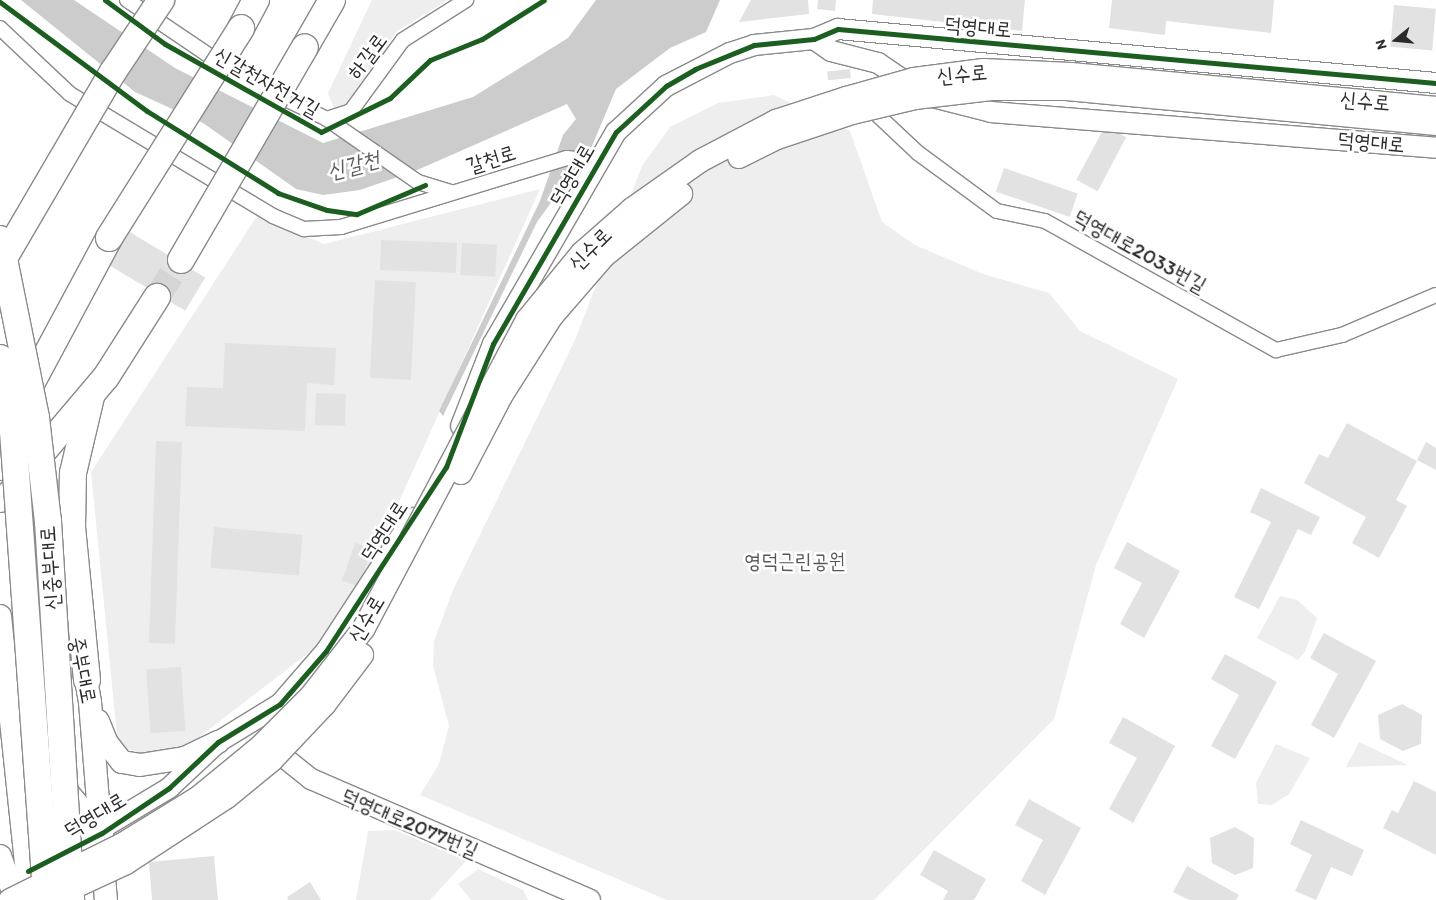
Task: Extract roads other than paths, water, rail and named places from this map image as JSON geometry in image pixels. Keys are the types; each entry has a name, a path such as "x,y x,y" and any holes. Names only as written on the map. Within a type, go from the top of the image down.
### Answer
{"highway":[{"path":"0,264 113,72 162,0"},
{"path":"0,358 23,354 36,346 109,238 256,0"},
{"path":"305,47 327,0"},
{"path":"180,260 332,0"},
{"path":"3,474 10,423 109,238"},
{"name":"신중부대로","path":"0,240 33,400 46,502 71,900"},
{"path":"3,474 91,397 158,297"},
{"name":"신중부대로","path":"0,358 14,432 47,900"},
{"path":"88,691 72,528 73,473 91,397"}],"main road":[{"name":"신수로","path":"10,900 122,845 199,797 261,746 311,696 364,628 527,320 582,253 632,209 700,161 776,121 846,98 914,78 983,70 1071,74 1436,108"},
{"name":"신수로","path":"47,900 126,863 227,798 272,760 324,705 376,636 501,396 552,316 604,256 713,170 777,138 852,113 915,98 992,89 1067,90 1436,124"},
{"name":"중부대로","path":"3,474 67,592 88,691 102,833 106,900"},
{"path":"1,620 13,670 56,778 78,809 102,833"},
{"path":"1,620 30,900"},
{"path":"88,691 107,743 122,762 140,765 185,758 218,742"},
{"path":"0,856 16,900"}],"street":[{"path":"126,0 245,80 327,119 418,182 452,192"},
{"name":"하갈로","path":"327,119 351,111 403,40 466,0"},
{"name":"갈천로","path":"0,28 70,94 273,216 304,229 341,227 568,158 599,162"},
{"name":"덕영대로","path":"28,871 102,833 169,788 218,742 244,724 280,704 326,651 446,467 493,344 616,132 638,108 688,74 754,45 814,39 838,29 1436,84"},
{"name":"덕영대로","path":"814,39 831,51 878,63 925,95 991,112 1436,148"},
{"name":"덕영대로2033번길","path":"849,92 918,153 997,211 1045,221 1276,350 1342,335 1436,295"},
{"path":"280,704 279,734 293,760 311,780"},
{"name":"덕영대로2077번길","path":"244,724 311,780 590,900"}],"water":[{"name":"신갈천","path":"21,0 74,0 175,68 323,143 473,97 568,38 596,0 720,0 706,32 670,48 616,89 592,146 537,222 443,416 439,411 540,201 563,135 576,119 567,104 415,171 360,190 323,195 296,189 203,123 135,92"}],"tunnel":[{"path":"157,297 181,260"}],"park label":[{"name":"영덕근린공원","path":"795,561"}]}
